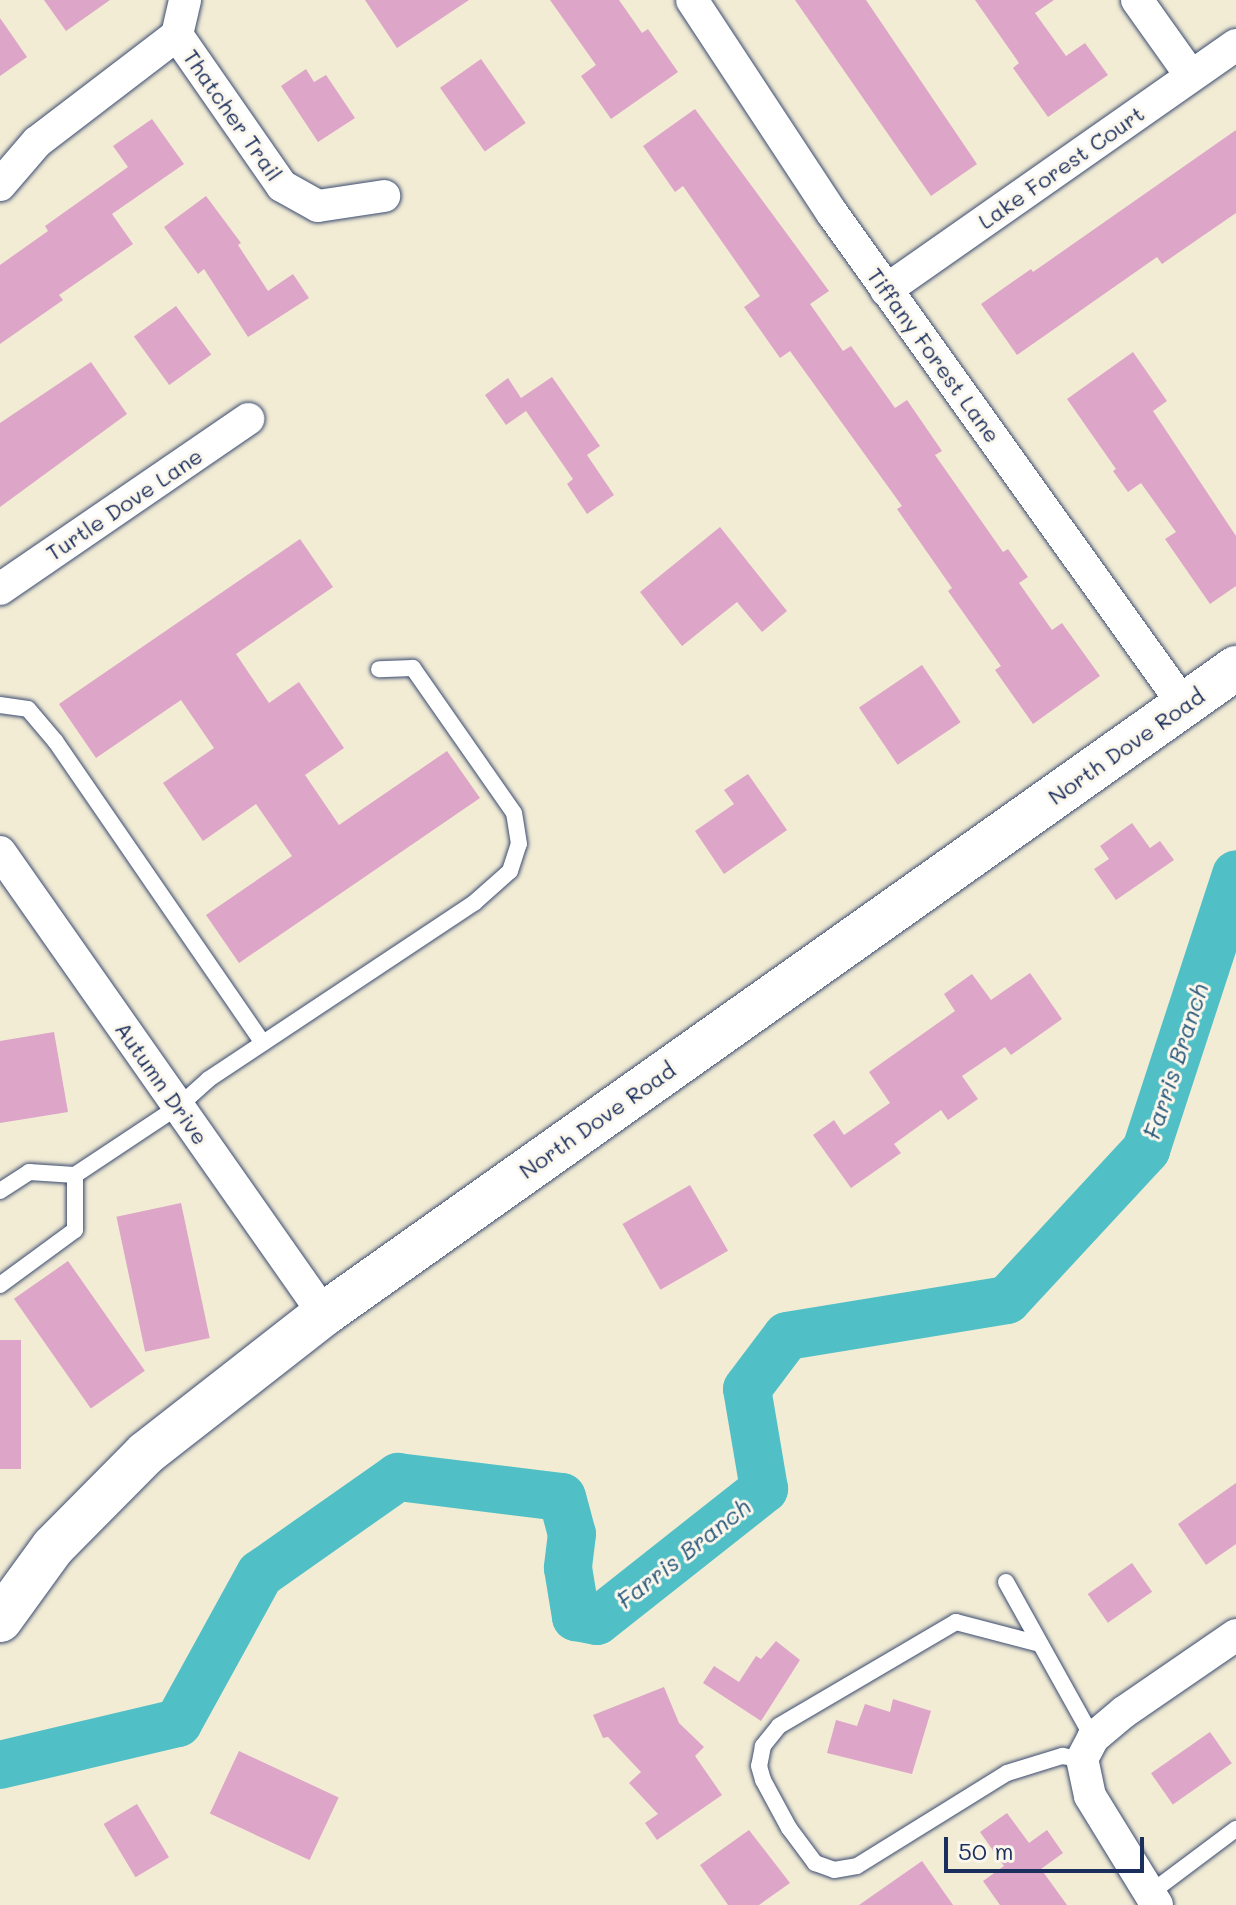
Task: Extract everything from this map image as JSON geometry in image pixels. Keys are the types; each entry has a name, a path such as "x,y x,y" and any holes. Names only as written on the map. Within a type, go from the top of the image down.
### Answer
{"street":[{"path":"0,185 37,142 177,35 185,0"},
{"name":"Tiffany Forest Lane","path":"692,0 886,290 1184,705"},
{"path":"1137,0 1191,76"},
{"name":"Thatcher Trail","path":"177,35 282,186 318,206 384,196"},
{"name":"Lake Forest Court","path":"886,290 1236,45"},
{"name":"Turtle Dove Lane","path":"0,589 248,419"},
{"name":"North Dove Road","path":"0,1620 53,1547 146,1453 324,1314 1236,668"},
{"name":"Autumn Drive","path":"5,869 179,1106 324,1314"},
{"path":"1153,1899 1109,1833 1090,1796 1087,1759 1124,1712 1236,1635"}],"lane":[{"path":"0,1191 29,1172 75,1175 179,1106 209,1079 474,903 510,871 519,844 514,813 413,668 379,669"},
{"path":"0,705 28,709 56,742 263,1043"},
{"path":"0,1285 75,1230 75,1175"},
{"path":"1006,1582 1040,1644 1087,1759 1062,1756 1007,1773 857,1866 834,1870 815,1863 789,1828 763,1780 759,1766 763,1746 779,1726 956,1622 1040,1644"},
{"path":"1153,1899 1236,1829"}],"building":[{"path":"44,0 110,0 66,31"},
{"path":"365,0 469,0 397,48"},
{"path":"550,0 619,0 642,33 648,29 678,72 611,119 581,76 596,65"},
{"path":"795,0 866,0 977,164 931,196"},
{"path":"975,0 1054,0 1035,13 1066,56 1085,43 1108,75 1048,117 1013,68 1019,63"},
{"path":"0,18 27,57 0,76"},
{"path":"481,59 526,123 485,152 440,88"},
{"path":"306,69 314,82 326,75 355,118 318,142 281,86"},
{"path":"695,109 829,291 810,304 843,351 851,346 895,408 907,400 942,451 935,455 1003,552 1008,549 1028,577 1019,583 1052,630 1062,623 1100,676 1033,724 995,670 1001,666 948,591 952,588 897,509 902,506 790,351 780,358 744,307 760,296 683,186 675,192 643,146"},
{"path":"152,119 184,164 112,214 133,244 59,295 63,300 0,344 0,265 48,231 45,226 128,167 113,146"},
{"path":"1236,130 1236,213 1162,264 1157,257 1017,355 981,304 1031,269 1033,272"},
{"path":"206,196 241,243 238,245 268,291 293,274 309,298 248,337 204,269 198,274 164,227"},
{"path":"176,306 211,355 169,385 134,337"},
{"path":"1133,352 1167,401 1153,411 1236,536 1236,586 1210,604 1165,539 1176,532 1141,483 1128,492 1113,471 1116,469 1067,399"},
{"path":"91,362 127,414 0,507 0,423"},
{"path":"552,377 600,446 587,455 614,495 587,514 567,484 573,479 526,411 506,425 485,395 508,378 521,398"},
{"path":"720,527 787,611 762,632 737,602 682,646 640,592"},
{"path":"300,539 333,587 236,654 269,703 299,682 344,748 305,775 339,825 447,751 480,798 239,963 206,915 292,856 256,804 203,841 163,783 214,748 181,700 96,758 59,704"},
{"path":"922,665 961,722 898,765 859,707"},
{"path":"748,774 787,830 724,874 695,831 734,804 724,790"},
{"path":"1132,823 1150,848 1160,841 1174,860 1116,900 1094,869 1109,859 1100,846"},
{"path":"1030,973 1062,1019 1011,1055 1005,1047 962,1076 978,1099 948,1120 941,1110 894,1144 901,1153 851,1188 813,1135 834,1120 844,1135 890,1103 869,1072 955,1011 944,994 972,974 991,1000"},
{"path":"54,1032 68,1112 0,1123 0,1041"},
{"path":"690,1185 728,1251 660,1290 622,1224"},
{"path":"181,1203 210,1338 145,1352 116,1217"},
{"path":"68,1261 145,1371 91,1409 14,1299"},
{"path":"0,1340 21,1340 21,1469 0,1469"},
{"path":"1236,1483 1236,1544 1206,1565 1178,1524"},
{"path":"1132,1563 1152,1592 1108,1623 1088,1594"},
{"path":"776,1641 800,1660 761,1721 703,1683 714,1666 739,1682 756,1656 761,1659"},
{"path":"664,1687 679,1723 704,1747 695,1756 722,1795 657,1840 645,1823 658,1814 629,1783 641,1772 608,1737 603,1738 593,1715"},
{"path":"893,1699 931,1711 912,1774 827,1753 836,1720 857,1726 865,1704 890,1712"},
{"path":"1210,1732 1232,1763 1173,1804 1151,1773"},
{"path":"239,1751 339,1797 310,1860 210,1814"},
{"path":"137,1804 169,1857 136,1877 104,1824"},
{"path":"1007,1813 1029,1843 1047,1830 1063,1853 1041,1869 1067,1905 1000,1905 983,1881 1004,1866 980,1832"},
{"path":"749,1830 790,1883 759,1905 728,1905 700,1865"},
{"path":"922,1861 953,1905 859,1905"}],"waterway":[{"name":"Farris Branch","path":"0,1765 178,1723 260,1574 398,1477 562,1497 572,1534 568,1568 576,1617 597,1621 764,1489 747,1389 787,1336 1007,1300 1146,1150 1236,874"}]}
